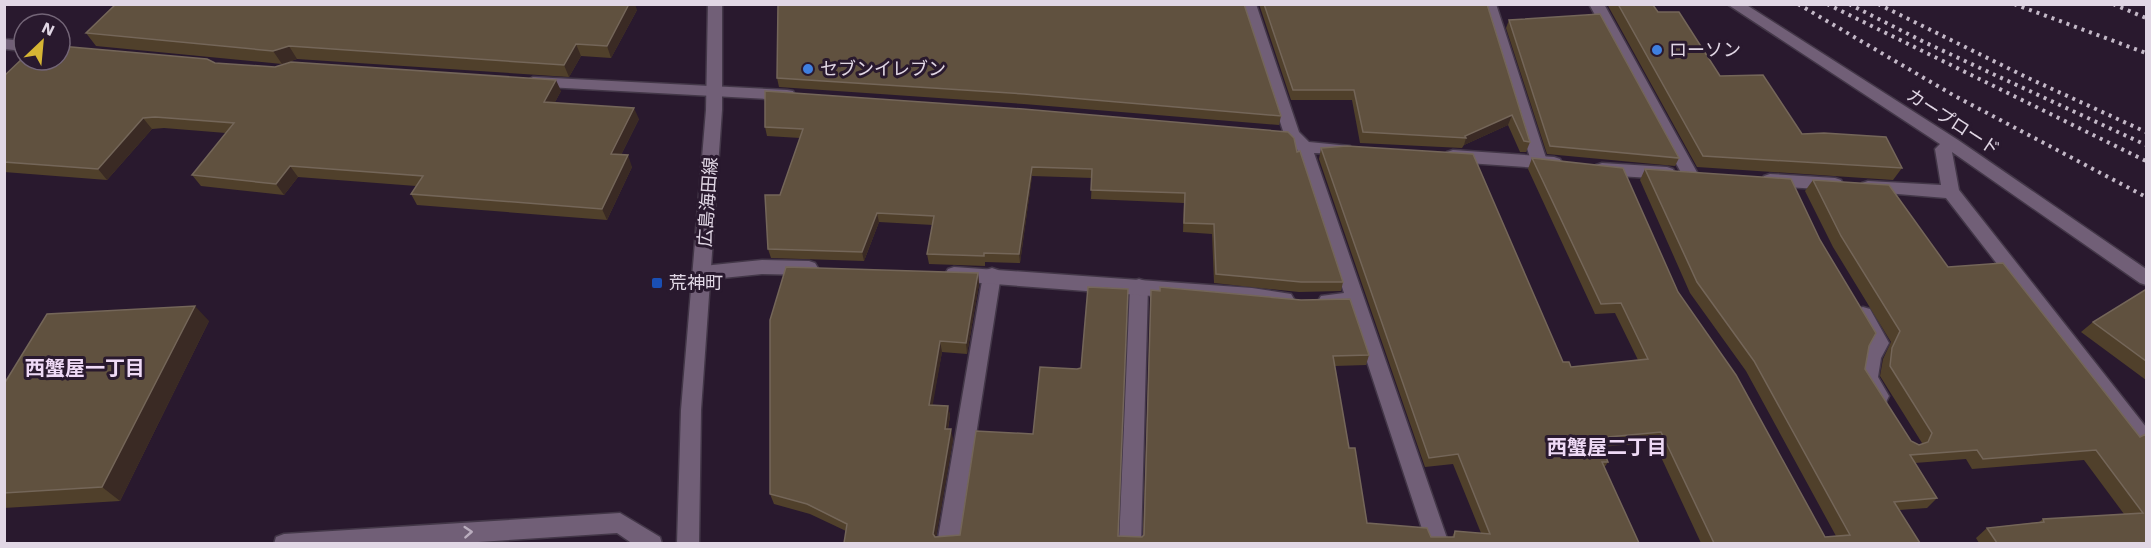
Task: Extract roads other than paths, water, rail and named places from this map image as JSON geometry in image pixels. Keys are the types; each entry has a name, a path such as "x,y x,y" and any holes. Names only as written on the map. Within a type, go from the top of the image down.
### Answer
{"street":[{"name":"広島海田線","path":"688,543 691,410 703,273 714,90 715,4"},
{"path":"1249,4 1292,138 1356,300 1438,543"},
{"path":"1488,4 1510,67 1519,108 1539,161"},
{"path":"1433,155 1539,161 1625,171 1696,175 1596,4"},
{"name":"カープロード","path":"1734,4 1952,144 2146,278"},
{"path":"517,81 804,96"},
{"path":"1292,138 1363,151"},
{"path":"1952,144 1943,149 1951,192 2146,441"},
{"path":"1625,171 1634,192"},
{"path":"1757,179 1951,192"},
{"path":"1790,181 1799,201"},
{"path":"703,273 762,267 831,269"},
{"path":"934,273 1139,286 1252,295 1304,302 1356,300"},
{"path":"948,543 992,275"},
{"path":"1130,543 1139,286"},
{"path":"1851,297 1880,343 1872,357 1868,378 1892,416"},
{"path":"284,543 620,523 652,543"}],"railway":[{"path":"1798,4 1953,95 2146,197"},
{"path":"1827,4 2146,161"},
{"path":"1849,4 1924,42 2146,145"},
{"path":"1878,4 2026,77 2146,132"},
{"path":"2014,4 2146,53"},
{"path":"2113,4 2146,18"}],"place":[{"name":"ローソン","path":"1657,50"},
{"name":"セブンイレブン","path":"808,69"},
{"name":"荒神町","path":"657,283"}],"district":[{"name":"西蟹屋一丁目","path":"85,368"},
{"name":"西蟹屋二丁目","path":"1607,447"}]}
